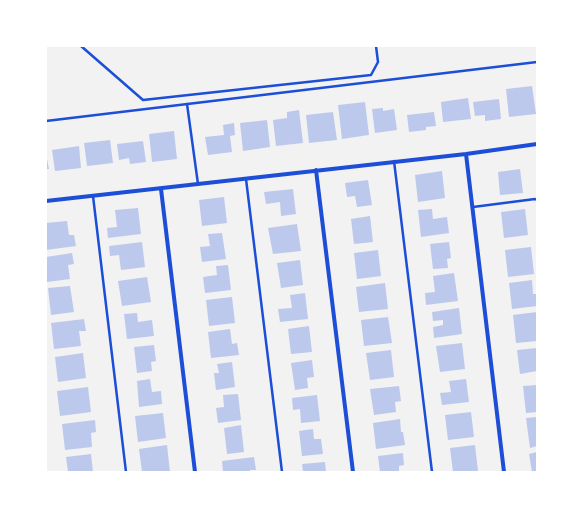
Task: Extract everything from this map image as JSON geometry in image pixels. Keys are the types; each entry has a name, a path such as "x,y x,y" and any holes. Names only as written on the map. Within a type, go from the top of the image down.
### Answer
{"street":[{"path":"46,201 466,154 537,144"},
{"path":"466,154 504,472"},
{"path":"316,170 353,472"},
{"path":"161,189 195,472"}],"lane":[{"path":"81,46 143,100 370,75 378,62 376,46"},
{"path":"46,120 537,62"},
{"path":"188,104 198,184"},
{"path":"394,161 432,472"},
{"path":"246,179 282,472"},
{"path":"93,196 126,472"},
{"path":"472,207 535,199 537,200"}],"building":[{"path":"532,86 536,114 509,117 506,89"},
{"path":"468,98 471,119 443,122 441,102"},
{"path":"499,99 501,119 485,121 485,115 475,116 473,102"},
{"path":"365,102 369,135 342,139 338,105"},
{"path":"383,108 383,111 394,109 397,130 375,133 372,109"},
{"path":"299,110 303,143 276,146 273,120 287,118 287,112"},
{"path":"333,112 337,140 309,143 306,115"},
{"path":"434,112 436,126 426,127 426,130 409,132 407,115"},
{"path":"267,120 270,147 243,151 240,123"},
{"path":"234,123 235,135 230,136 232,152 208,155 205,137 224,135 223,125"},
{"path":"174,131 177,159 152,162 149,134"},
{"path":"110,140 113,163 87,166 84,143"},
{"path":"143,141 146,162 130,164 129,158 119,160 117,144"},
{"path":"79,146 81,168 55,171 52,150"},
{"path":"46,154 49,169 46,169"},
{"path":"520,169 523,193 500,195 498,172"},
{"path":"442,171 445,198 418,202 415,175"},
{"path":"368,180 372,205 357,207 355,196 347,197 345,183"},
{"path":"293,189 296,214 281,216 280,202 266,204 264,192"},
{"path":"224,197 227,223 202,226 199,200"},
{"path":"138,208 141,234 108,238 107,228 117,227 115,210"},
{"path":"432,209 433,219 447,217 449,233 421,237 418,210"},
{"path":"525,209 528,235 504,238 501,212"},
{"path":"370,216 373,242 354,244 351,219"},
{"path":"67,221 69,235 74,235 76,246 46,250 46,223"},
{"path":"297,224 301,251 273,254 268,228"},
{"path":"222,233 226,259 202,262 200,247 210,246 208,234"},
{"path":"142,242 145,267 121,270 119,255 110,256 109,246"},
{"path":"449,242 451,258 447,259 448,268 433,269 430,244"},
{"path":"531,247 534,274 508,277 505,250"},
{"path":"378,250 381,276 357,279 354,253"},
{"path":"72,253 74,264 68,265 70,279 47,282 46,257"},
{"path":"300,260 303,285 281,288 277,263"},
{"path":"228,265 231,290 205,293 203,277 217,275 216,266"},
{"path":"454,273 458,301 426,305 425,293 435,292 433,276"},
{"path":"147,277 151,302 122,306 118,281"},
{"path":"532,280 533,294 537,294 537,306 512,309 509,283"},
{"path":"385,283 388,309 359,312 356,287"},
{"path":"70,286 74,312 51,315 48,288"},
{"path":"305,293 308,319 280,322 278,309 292,308 290,295"},
{"path":"232,297 235,323 209,326 206,300"},
{"path":"459,308 462,334 434,338 433,327 443,325 443,320 433,321 432,312"},
{"path":"537,312 537,341 516,343 513,315"},
{"path":"137,313 138,322 152,320 154,336 127,339 124,314"},
{"path":"388,317 392,343 364,346 361,320"},
{"path":"84,319 86,331 79,331 81,346 54,349 51,323"},
{"path":"309,326 312,352 291,354 288,329"},
{"path":"230,329 232,344 237,343 239,355 211,358 208,332"},
{"path":"462,343 465,369 440,372 436,346"},
{"path":"154,345 156,361 151,362 152,371 137,373 134,347"},
{"path":"537,348 537,371 520,374 517,350"},
{"path":"391,350 394,377 370,380 366,353"},
{"path":"83,353 86,378 58,382 55,357"},
{"path":"312,360 314,377 307,378 308,388 295,390 291,363"},
{"path":"232,362 235,387 216,390 214,373 219,373 217,364"},
{"path":"150,379 152,392 161,391 162,404 139,407 137,381"},
{"path":"466,379 469,402 442,405 440,393 451,392 449,381"},
{"path":"537,385 537,412 526,413 523,386"},
{"path":"399,386 401,401 395,402 396,412 374,415 370,389"},
{"path":"88,387 91,412 60,416 57,391"},
{"path":"238,394 241,420 218,423 216,408 224,407 223,395"},
{"path":"317,395 320,421 301,423 300,409 293,410 292,398"},
{"path":"471,412 474,437 448,440 445,415"},
{"path":"163,413 166,438 138,442 135,416"},
{"path":"537,417 537,446 530,448 526,418"},
{"path":"400,419 401,432 403,432 405,445 376,449 373,423"},
{"path":"95,420 96,432 91,433 92,447 65,450 62,424"},
{"path":"241,425 244,452 227,454 224,428"},
{"path":"313,429 314,439 321,439 323,454 302,456 299,431"},
{"path":"167,445 170,472 142,472 139,449"},
{"path":"475,445 478,471 453,472 450,448"},
{"path":"537,452 537,472 532,472 529,454"},
{"path":"403,453 404,465 399,466 399,472 380,472 378,456"},
{"path":"91,454 93,472 68,472 66,457"},
{"path":"254,457 256,470 250,470 250,472 223,472 222,461"},
{"path":"325,462 326,472 303,472 302,464"}]}
